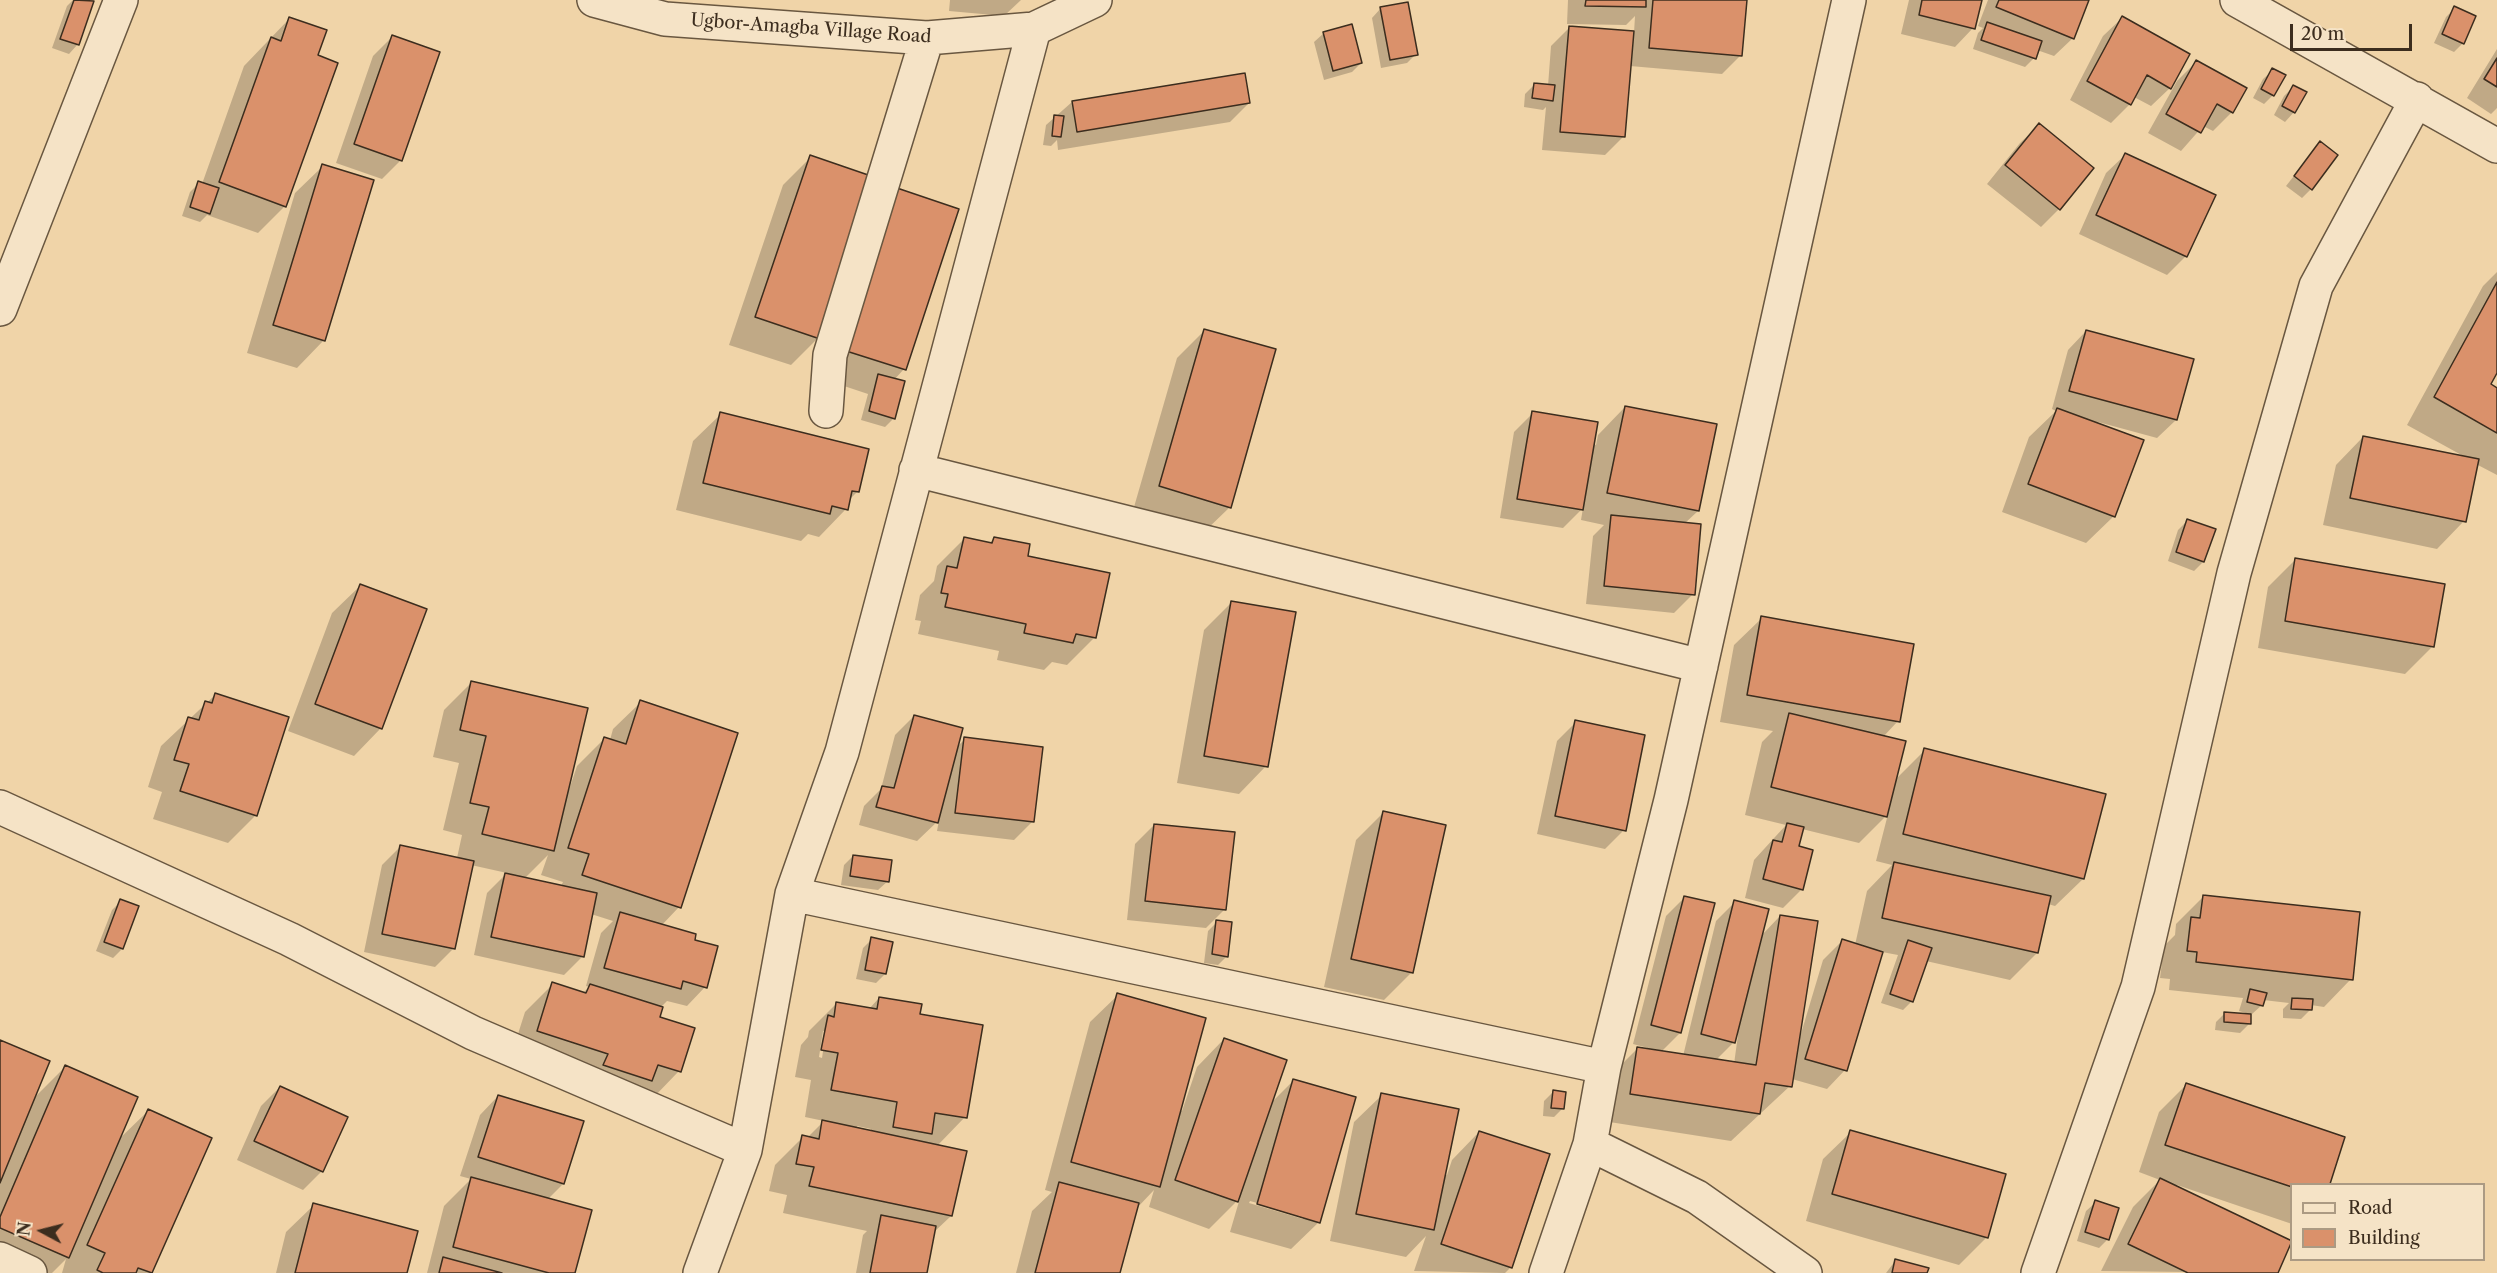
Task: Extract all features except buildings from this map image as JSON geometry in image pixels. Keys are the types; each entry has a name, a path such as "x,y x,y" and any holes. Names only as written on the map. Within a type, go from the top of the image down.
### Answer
{"street":[{"path":"0,309 122,0"},
{"name":"Ugbor-Amagba Village Road","path":"594,0 664,10 927,38 1034,28 1095,0"},
{"path":"1546,1273 1590,1144 1604,1067 1671,800 1849,0"},
{"path":"2237,0 2417,99 2497,146"},
{"path":"700,1273 745,1150 792,894 842,752 1034,28"},
{"path":"826,411 830,355 927,38"},
{"path":"2038,1273 2138,987 2234,573 2316,286 2417,99"},
{"path":"916,470 1701,666"},
{"path":"0,807 289,939 473,1033 745,1150"},
{"path":"792,894 1604,1067"},
{"path":"1590,1144 1697,1197 1805,1273"},
{"path":"0,1259 30,1273"}]}
